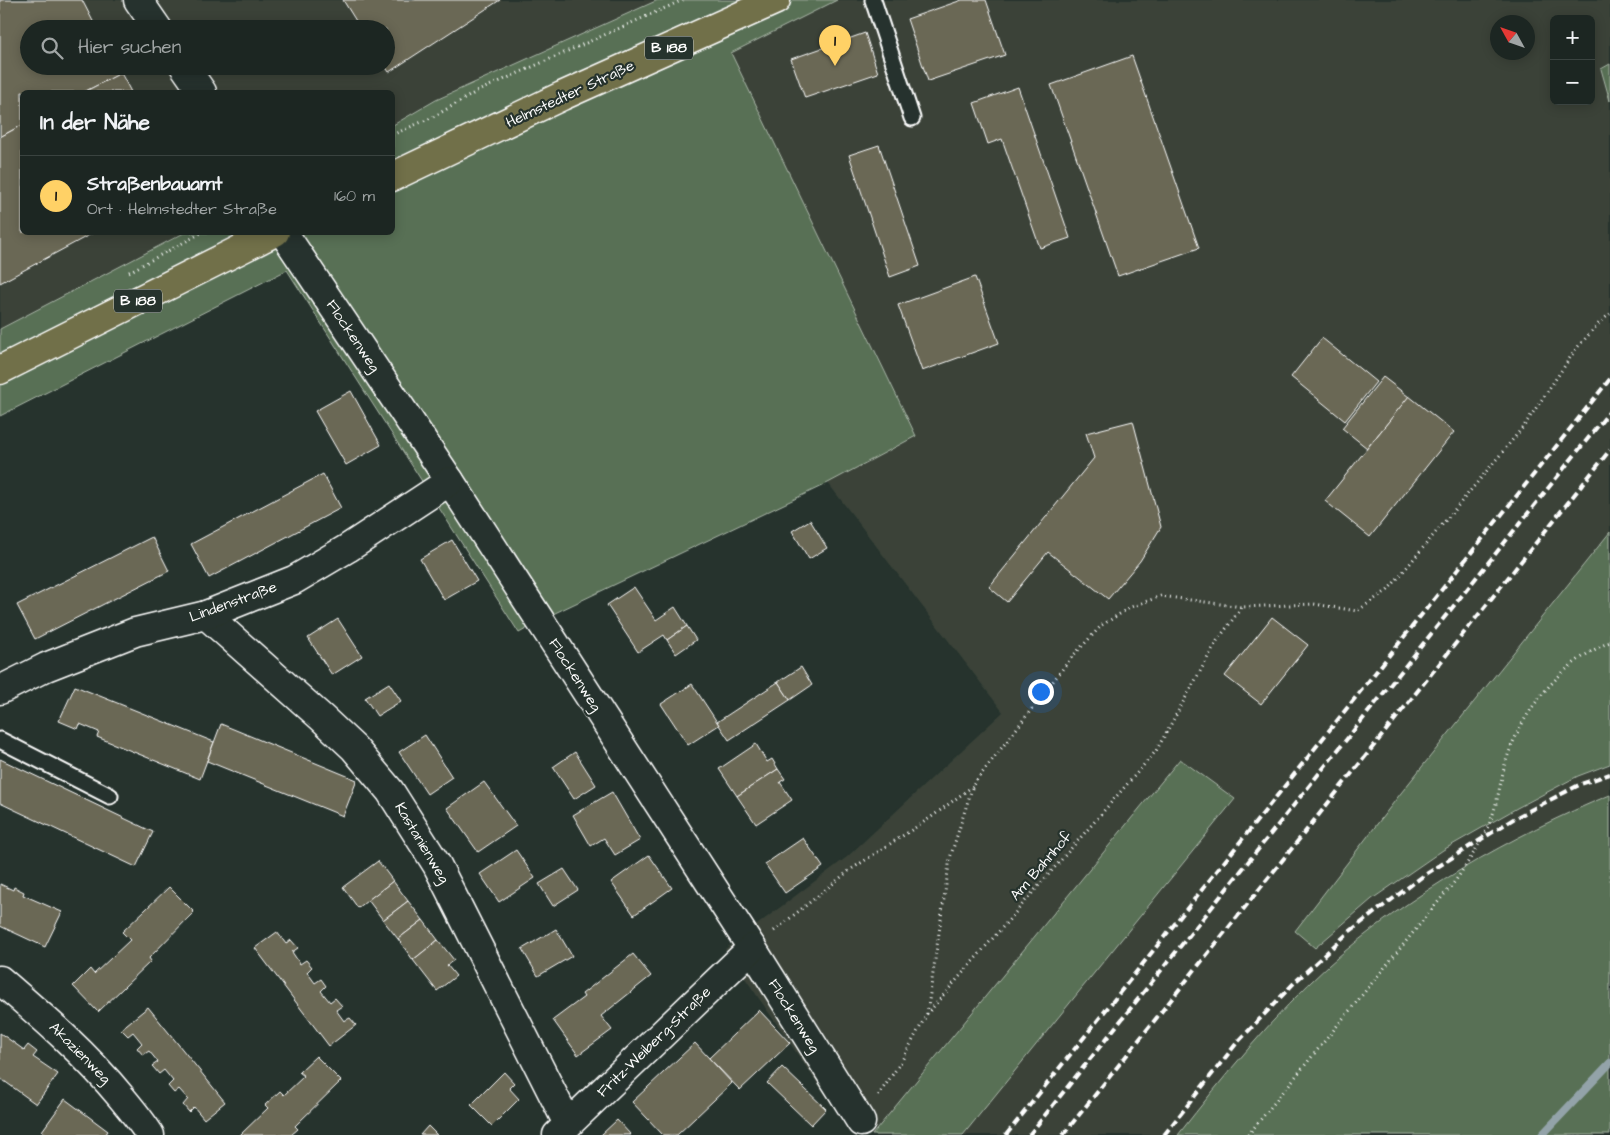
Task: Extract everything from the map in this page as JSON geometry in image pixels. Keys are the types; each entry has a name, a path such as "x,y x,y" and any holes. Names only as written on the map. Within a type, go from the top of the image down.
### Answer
{"main road":[{"name":"Helmstedter Straße","path":"395,174 405,164 776,0"},
{"name":"B 188","path":"0,370 269,235"}],"street":[{"path":"138,0 152,20"},
{"path":"190,75 201,90"},
{"name":"Flockenweg","path":"285,235 450,481 752,948 860,1122"},
{"name":"Lindenstraße","path":"0,690 46,667 135,632 206,615 294,580 348,548 450,481"},
{"name":"Kastanienweg","path":"206,615 354,748 390,791 438,865 562,1130"},
{"name":"Fritz-Weiberg-Straße","path":"562,1130 752,948"},
{"name":"Akazienweg","path":"0,980 56,1029 102,1074 145,1125 150,1135"}],"lane":[{"path":"873,0 912,118"},
{"path":"0,740 110,796"}],"path":[{"path":"395,134 433,118 478,91 683,0"},
{"path":"752,948 850,870 930,818 973,785 1071,658 1102,625 1131,607 1162,596 1242,607 1314,604 1357,611 1388,590 1524,426 1576,349 1600,322 1610,314"},
{"name":"Am Bahnhof","path":"860,1122 902,1062 927,1014 1156,751 1217,640 1242,607"},
{"path":"1248,1135 1456,880 1486,830 1493,814 1507,758 1519,729 1539,698 1566,669 1596,648 1610,642"},
{"path":"927,1014 950,858 973,785"}],"shaded area":[{"path":"0,0 658,0 436,100 395,124 395,90 20,90 20,235 180,235 0,329"},
{"path":"837,0 1610,0 1610,64 1601,69 1610,101 1610,532 1401,793 1315,947 1372,899 1443,850 1578,776 1610,765 1610,795 1528,833 1452,874 1386,920 1330,964 1280,1013 1220,1082 1178,1135 963,1135 1235,799 1180,759 872,1135 853,1135 725,949 847,857 1003,712 828,483 916,435 730,53"}],"green space":[{"path":"658,0 837,0 731,53 916,436 828,483 555,613 519,633 287,270 0,416 0,329 180,235 395,235 395,124 436,100"},
{"path":"1610,64 1610,101 1601,69"},
{"path":"1610,532 1610,764 1578,776 1443,850 1372,899 1315,948 1295,931 1401,793"},
{"path":"1180,759 1235,799 963,1135 872,1135"},
{"path":"1610,795 1610,1135 1178,1135 1269,1025 1308,984 1359,939 1426,891 1462,869 1536,828"}],"building":[{"path":"0,0 82,0 92,20 20,20 20,75 117,75 88,90 20,90 20,126 0,137"},
{"path":"343,0 500,0 395,68 395,20 355,20"},
{"path":"962,0 986,0 1005,55 928,81 907,19"},
{"path":"865,33 878,73 805,98 791,59"},
{"path":"1132,56 1199,248 1118,276 1051,85"},
{"path":"117,75 122,75 130,90 88,90"},
{"path":"1018,87 1070,238 1040,248 1002,139 988,144 974,103"},
{"path":"20,126 20,235 89,235 0,283 0,137"},
{"path":"879,145 920,266 890,277 849,155"},
{"path":"975,277 999,343 922,371 898,305"},
{"path":"1322,338 1376,382 1345,421 1291,377"},
{"path":"1383,377 1409,397 1367,448 1342,428"},
{"path":"351,391 381,445 346,465 315,411"},
{"path":"1409,396 1454,432 1370,537 1325,501"},
{"path":"1133,421 1161,527 1140,561 1108,599 1048,552 1007,602 989,587 1094,458 1086,433"},
{"path":"323,474 341,508 209,578 191,544"},
{"path":"810,520 827,548 809,559 792,531"},
{"path":"152,537 169,571 35,639 17,605"},
{"path":"452,540 477,581 444,600 420,559"},
{"path":"634,587 656,620 675,607 687,626 667,640 664,635 638,652 607,605"},
{"path":"1272,617 1308,645 1261,704 1225,676"},
{"path":"338,619 362,656 332,675 308,638"},
{"path":"687,626 696,640 676,654 667,640"},
{"path":"801,667 812,685 790,700 778,682"},
{"path":"778,682 790,700 729,740 717,722"},
{"path":"389,683 401,701 377,716 365,698"},
{"path":"692,684 719,725 688,745 661,704"},
{"path":"75,686 214,742 200,779 97,737 99,732 80,724 78,729 59,721"},
{"path":"221,724 357,780 343,816 207,761"},
{"path":"425,735 452,777 427,794 399,752"},
{"path":"756,744 767,762 772,759 778,769 737,796 719,769"},
{"path":"575,752 596,785 574,799 553,767"},
{"path":"0,759 153,832 136,867 0,803"},
{"path":"778,769 785,779 780,782 792,800 756,824 737,796"},
{"path":"484,782 516,826 478,852 447,808"},
{"path":"612,792 640,840 615,855 604,838 591,846 573,815"},
{"path":"803,838 823,867 785,893 765,864"},
{"path":"516,850 535,878 499,902 480,874"},
{"path":"649,855 672,888 634,915 611,882"},
{"path":"378,861 393,881 358,908 343,887"},
{"path":"564,869 578,890 553,906 539,884"},
{"path":"393,881 408,901 383,920 368,900"},
{"path":"0,884 13,890 14,887 24,892 23,895 62,912 45,947 0,926"},
{"path":"169,887 194,912 149,958 151,961 98,1012 73,986 90,969 94,974 130,940 122,932"},
{"path":"408,901 423,920 398,939 383,920"},
{"path":"423,920 438,940 413,960 398,939"},
{"path":"556,929 572,956 538,976 522,949"},
{"path":"277,932 286,944 291,940 298,948 292,952 300,964 306,960 312,967 307,972 315,983 321,979 326,986 321,991 330,1002 335,998 342,1006 336,1010 344,1021 350,1018 356,1025 329,1046 255,948"},
{"path":"438,940 454,960 447,965 456,976 437,991 413,960"},
{"path":"633,954 651,976 601,1016 612,1030 578,1055 553,1020 584,997 582,994"},
{"path":"148,1007 225,1102 204,1119 194,1107 189,1112 183,1105 188,1099 179,1089 174,1093 168,1086 173,1081 164,1070 159,1074 152,1066 158,1062 149,1051 143,1055 137,1048 142,1043 133,1032 128,1036 121,1029"},
{"path":"759,1010 790,1043 740,1090 709,1058"},
{"path":"0,1033 24,1050 28,1045 37,1052 33,1057 58,1074 36,1104 0,1078"},
{"path":"695,1043 732,1083 677,1135 663,1135 632,1102"},
{"path":"316,1056 341,1081 295,1126 298,1129 291,1135 240,1135 268,1108 265,1105 280,1091 284,1095 304,1076 299,1072"},
{"path":"782,1067 826,1109 811,1125 767,1083"},
{"path":"504,1072 514,1083 509,1088 519,1099 492,1126 471,1105"},
{"path":"65,1099 108,1131 105,1135 48,1135 42,1131"},
{"path":"617,1120 631,1135 601,1135"},
{"path":"428,1126 437,1135 420,1135"}],"waterway":[{"path":"1542,1135 1610,1063"}],"railway":[{"path":"1006,1135 1610,379"},
{"path":"1029,1135 1610,411"},
{"path":"1063,1135 1610,450"},
{"path":"1164,1135 1236,1044 1295,982 1349,932 1423,876 1515,818 1581,784 1610,774"}],"place":[{"name":"Straßenbauamt","path":"835,66"}]}
